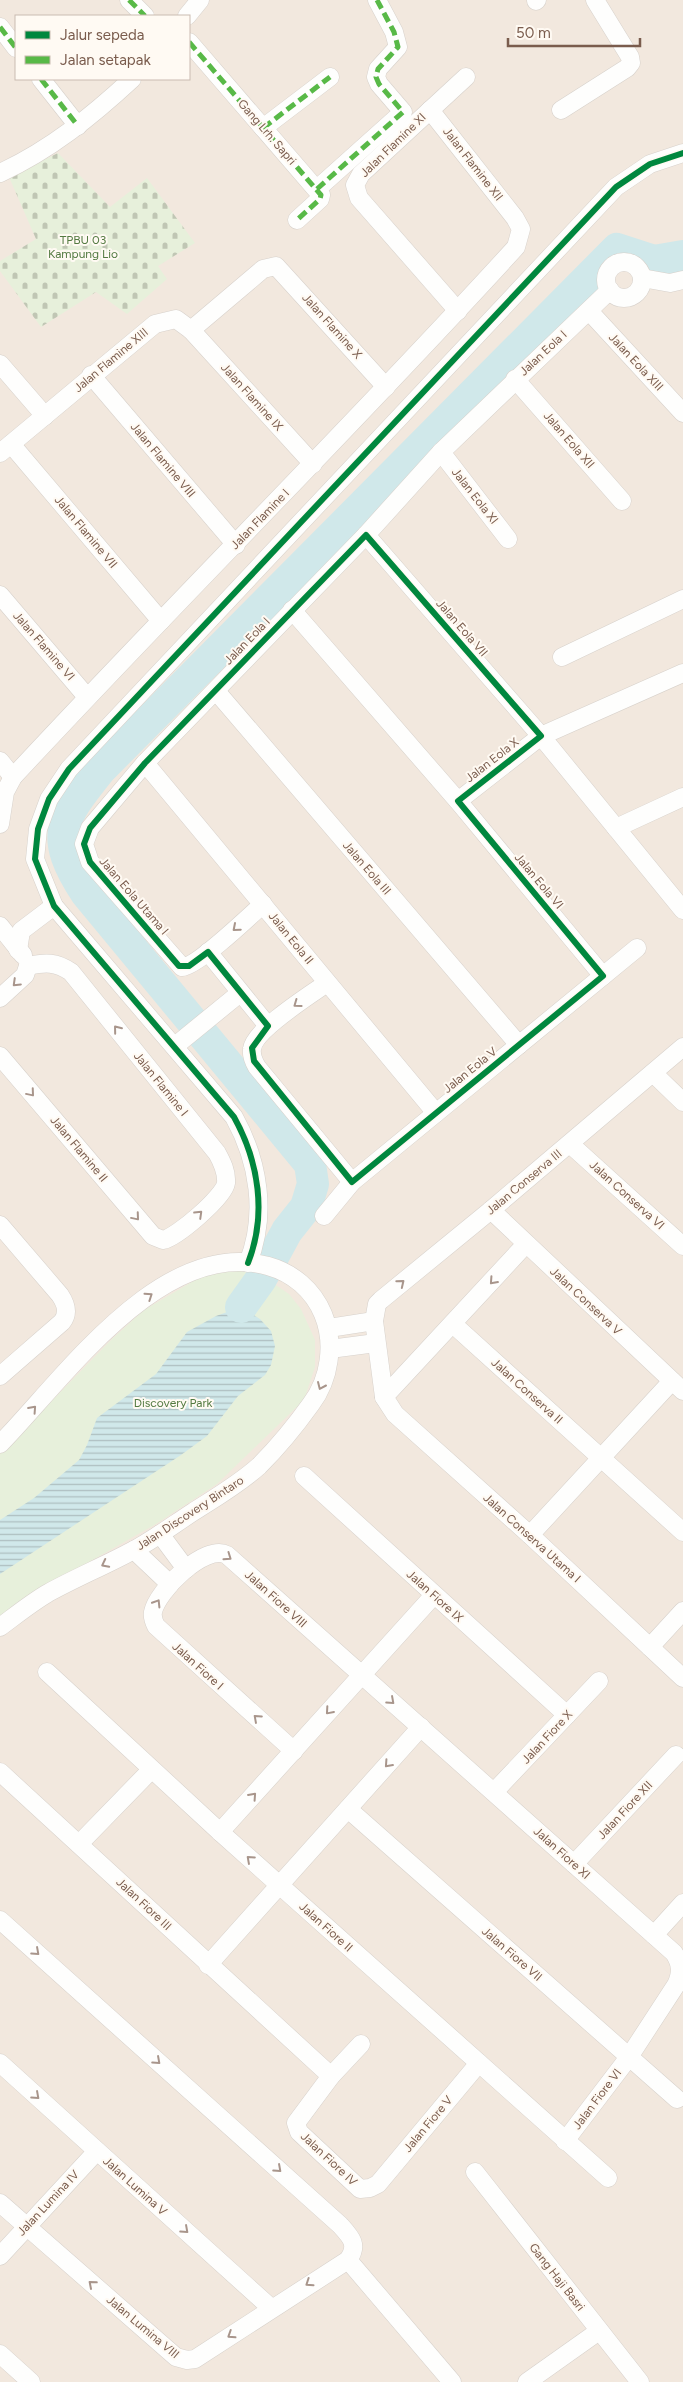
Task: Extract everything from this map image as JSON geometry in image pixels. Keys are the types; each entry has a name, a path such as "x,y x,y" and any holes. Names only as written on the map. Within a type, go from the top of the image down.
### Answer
{"street":[{"path":"129,0 144,15"},
{"path":"188,15 200,0"},
{"path":"297,220 320,199 317,189 403,112 379,84 376,77 378,69 398,47 394,32 377,0"},
{"path":"561,110 627,68 631,63 630,57 595,0"},
{"path":"0,27 15,47"},
{"name":"Gang Lrh. Sapri","path":"190,43 317,189"},
{"path":"264,128 330,77"},
{"name":"Jalan Flamine XI","path":"458,311 359,198 355,185 361,174 466,77"},
{"path":"42,80 78,126"},
{"path":"0,173 46,149 78,126 131,80"},
{"name":"Jalan Flamine XII","path":"430,110 515,218"},
{"path":"254,1263 258,1230 256,1173 247,1140 234,1117 180,1042 54,906 35,859 38,829 49,799 69,769 616,187 650,164 683,153"},
{"name":"Jalan Flamine I","path":"6,788 87,697 236,545 458,311 516,247 521,229 515,218"},
{"path":"624,262 636,267 642,278 641,288 631,297 617,296 610,290 607,284 609,272 618,263 624,262"},
{"name":"Jalan Flamine X","path":"191,330 263,269 276,266 386,386"},
{"path":"642,278 670,283 683,280"},
{"name":"Jalan Eola I","path":"145,763 366,535 441,452 610,290"},
{"name":"Jalan Eola XIII","path":"589,312 683,413"},
{"name":"Jalan Flamine XIII","path":"5,448 155,324 176,319 191,330"},
{"name":"Jalan Flamine IX","path":"191,330 313,464"},
{"path":"0,364 45,416"},
{"name":"Jalan Flamine VIII","path":"91,376 236,545"},
{"name":"Jalan Eola XII","path":"515,379 622,501"},
{"name":"Jalan Flamine VII","path":"5,448 161,621"},
{"name":"Jalan Eola XI","path":"441,452 508,540"},
{"name":"Jalan Eola VII","path":"366,535 541,736 683,910"},
{"name":"Jalan Flamine VI","path":"0,595 87,697"},
{"path":"562,657 683,599"},
{"name":"Jalan Eola VI","path":"292,610 458,802 603,976"},
{"name":"Jalan Eola X","path":"458,802 541,736 683,672"},
{"name":"Jalan Eola III","path":"216,691 519,1045"},
{"path":"0,761 6,788 0,824"},
{"name":"Jalan Eola II","path":"145,763 436,1113"},
{"name":"Jalan Eola Utama I","path":"145,763 90,828 84,844 90,862 179,966 188,966 208,952"},
{"path":"616,828 683,797"},
{"path":"263,904 208,952 268,1026"},
{"path":"18,950 21,931 54,906"},
{"path":"0,927 21,931"},
{"path":"0,927 27,960 28,966 24,975 0,998"},
{"name":"Jalan Eola V","path":"324,1216 352,1182 637,948"},
{"name":"Jalan Flamine I","path":"28,966 45,962 60,964 71,972 217,1153 222,1163 226,1179 222,1192 177,1235 160,1240"},
{"path":"327,983 268,1026 252,1048 254,1062 352,1182"},
{"path":"180,1042 240,993"},
{"name":"Jalan Conserva III","path":"374,1321 377,1304 381,1300 570,1144 683,1047"},
{"name":"Jalan Flamine II","path":"0,1056 148,1230 160,1240"},
{"path":"653,1073 683,1102"},
{"name":"Jalan Conserva VI","path":"570,1144 683,1246"},
{"name":"Jalan Conserva V","path":"491,1210 677,1386"},
{"path":"0,1225 60,1295 66,1308 66,1316 62,1322 0,1376"},
{"path":"384,1397 454,1325 526,1245"},
{"name":"Jalan Discovery Bintaro","path":"0,1444 101,1334 125,1312 156,1290 202,1268 254,1263 276,1268 296,1279 320,1308 329,1328 330,1349 325,1376 313,1402 259,1465 232,1487 160,1534 134,1550 46,1594 0,1627"},
{"path":"329,1328 374,1321"},
{"name":"Jalan Conserva Utama I","path":"374,1321 384,1397 395,1414 530,1535 683,1678"},
{"name":"Jalan Conserva II","path":"454,1325 683,1532"},
{"path":"330,1349 376,1343"},
{"path":"530,1535 601,1458 677,1386"},
{"name":"Jalan Fiore IX","path":"304,1476 567,1715"},
{"path":"160,1534 186,1569"},
{"path":"134,1550 170,1584"},
{"name":"Jalan Fiore VIII","path":"186,1569 211,1553 222,1552 361,1674"},
{"name":"Jalan Fiore I","path":"186,1569 170,1584 153,1609 153,1621 158,1630 294,1751"},
{"path":"220,1832 434,1595"},
{"path":"650,1647 683,1611"},
{"name":"Jalan Fiore II","path":"48,1672 151,1770 279,1886 608,2178"},
{"name":"Jalan Fiore XI","path":"361,1674 674,1953 679,1962 680,1976 629,2057"},
{"name":"Jalan Fiore X","path":"494,1792 599,1681"},
{"path":"208,1964 421,1727"},
{"name":"Jalan Fiore XII","path":"574,1864 676,1755"},
{"path":"79,1844 151,1770"},
{"name":"Jalan Fiore III","path":"0,1772 331,2076"},
{"name":"Jalan Fiore VII","path":"348,1809 677,2099"},
{"path":"654,1935 683,1903"},
{"path":"0,1920 340,2225 353,2240 354,2246 348,2260 452,2382"},
{"name":"Jalan Fiore IV","path":"361,2044 331,2076 296,2123 297,2128 360,2188 370,2188 378,2184"},
{"name":"Jalan Fiore VI","path":"565,2141 629,2057"},
{"name":"Jalan Lumina V","path":"0,2063 271,2308"},
{"name":"Jalan Fiore V","path":"378,2184 479,2063"},
{"name":"Jalan Lumina IV","path":"0,2256 97,2151"},
{"name":"Gang Haji Basri","path":"475,2172 640,2382"},
{"name":"Jalan Lumina VIII","path":"0,2203 180,2359 195,2359 271,2308 348,2260"},
{"path":"527,2382 599,2331"},
{"path":"0,2354 31,2382"}],"shaded area":[{"path":"0,0 683,0 683,2382 0,2382"}],"green space":[{"name":"TPBU 03 Kampung Lio","path":"58,153 110,207 147,178 195,243 158,266 167,279 127,314 96,292 41,327 0,271 0,261 36,239 9,177"},
{"name":"Discovery Park","path":"229,1269 250,1272 273,1283 289,1294 301,1309 315,1340 315,1367 304,1400 217,1484 156,1524 22,1600 0,1618 0,1454 112,1339 144,1310 202,1276"}],"water":[{"path":"241,1307 260,1319 271,1331 275,1346 271,1365 265,1375 238,1396 207,1436 0,1574 0,1520 34,1498 79,1460 97,1418 156,1374 187,1332 216,1316"}],"waterway":[{"path":"241,1307 261,1279 287,1231 306,1207 313,1184 310,1164 86,893 74,873 63,842 64,828 68,815 100,770 617,249 654,261 683,256"}],"marked path":[{"path":"129,0 144,15"},
{"path":"317,189 403,112 379,84 376,77 378,69 398,47 394,32 377,0"},
{"path":"0,27 15,47"},
{"path":"190,43 321,195 320,199 297,220"},
{"path":"263,128 330,77"},
{"path":"42,80 78,126"}],"cycle path":[{"path":"248,1263 254,1245 259,1208 254,1170 243,1134 234,1117 54,906 35,859 38,829 49,799 69,769 616,187 650,164 683,153"},
{"path":"366,535 541,736 458,801 603,976 352,1182 254,1061 252,1048 268,1026 208,952 189,966 179,966 90,862 84,844 90,828 145,763 366,535"}]}
